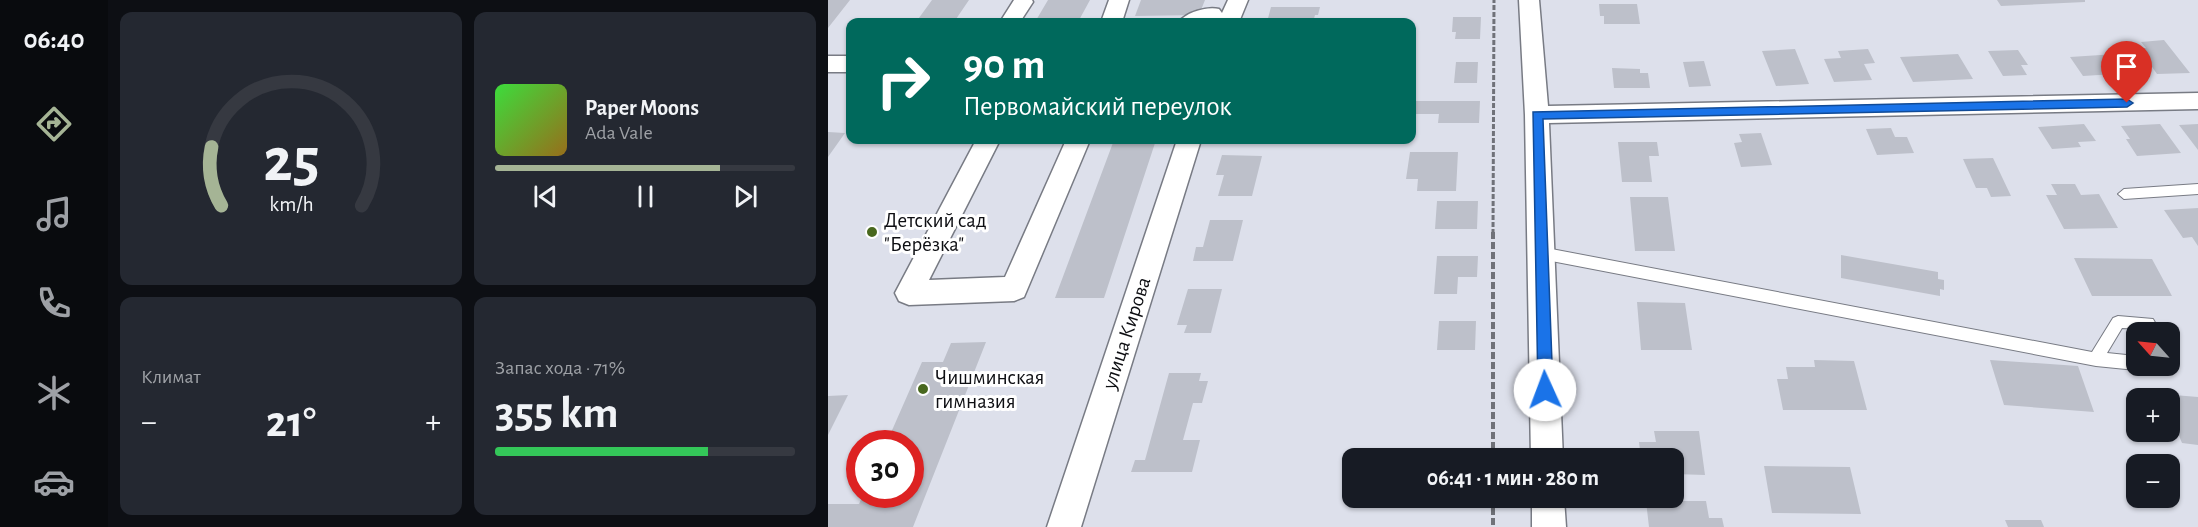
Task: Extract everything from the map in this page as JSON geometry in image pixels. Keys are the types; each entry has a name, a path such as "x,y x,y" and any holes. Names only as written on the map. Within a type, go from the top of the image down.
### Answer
{"street":[{"path":"1113,18 1119,0"},
{"path":"1220,18 1238,0"},
{"path":"1529,0 1537,115 1547,448"},
{"path":"1013,18 1023,2"},
{"path":"828,64 846,64"},
{"path":"1537,115 2198,101"},
{"path":"986,144 909,293 1014,289 1076,144"},
{"name":"улица Кирова","path":"1064,527 1188,144"},
{"path":"1548,508 1549,527"}],"lane":[{"path":"2124,194 2198,189"},
{"path":"1541,253 2096,359 2126,362"},
{"path":"2096,359 2118,322 2126,322"}],"path":[{"path":"1493,448 1494,0"},
{"path":"1493,508 1493,527"}],"building":[{"path":"828,0 850,0 828,28"},
{"path":"932,0 969,0 957,18 919,18"},
{"path":"1048,0 1090,0 1080,18 1037,18"},
{"path":"1141,0 1205,0 1199,15 1135,16"},
{"path":"1997,0 2085,0 2085,2 2001,6"},
{"path":"1599,4 1637,4 1640,24 1604,24 1604,16 1600,16"},
{"path":"1271,7 1320,7 1318,15 1315,15 1314,18 1268,18"},
{"path":"1453,17 1481,17 1480,39 1455,39 1456,32 1452,32"},
{"path":"2164,40 2190,73 2157,74 2150,64 2140,65 2128,49 2146,48 2141,42"},
{"path":"1795,49 1809,84 1776,86 1762,51"},
{"path":"1868,49 1875,63 1864,64 1872,80 1834,82 1824,59 1841,58 1838,51"},
{"path":"2018,50 2028,65 2021,65 2027,75 2003,76 1988,51"},
{"path":"1958,54 1973,79 1913,82 1900,57"},
{"path":"2116,54 2130,73 2083,76 2070,57"},
{"path":"1704,61 1711,86 1689,87 1683,62"},
{"path":"1456,62 1478,62 1477,83 1454,83"},
{"path":"1612,68 1640,69 1640,73 1648,73 1650,88 1614,88"},
{"path":"1416,101 1480,101 1479,123 1438,123 1439,114 1416,114"},
{"path":"2084,124 2096,141 2078,142 2081,147 2052,149 2038,127"},
{"path":"2160,124 2181,153 2137,156 2126,139 2130,139 2121,126"},
{"path":"2198,124 2198,150 2179,125"},
{"path":"1891,128 1895,137 1907,137 1914,153 1877,155 1866,129"},
{"path":"828,132 845,133 828,157"},
{"path":"1761,133 1772,165 1741,167 1734,143 1742,142 1739,134"},
{"path":"1618,142 1657,142 1659,156 1649,156 1652,182 1622,182"},
{"path":"1113,144 1155,144 1104,298 1055,298"},
{"path":"1410,152 1458,152 1456,191 1417,191 1418,179 1406,179"},
{"path":"1222,155 1262,156 1252,196 1218,196 1224,175 1216,175"},
{"path":"1993,158 2011,196 1991,197 1987,188 1976,188 1963,159"},
{"path":"2051,184 2075,184 2081,195 2099,194 2118,228 2064,229 2046,195 2057,195"},
{"path":"1630,197 1668,197 1675,251 1635,251"},
{"path":"1437,201 1478,201 1477,229 1435,229"},
{"path":"2198,208 2198,246 2192,237 2183,238 2164,210"},
{"path":"1210,220 1243,220 1233,261 1193,261 1196,247 1203,247"},
{"path":"1841,255 1938,272 1938,279 1944,280 1944,290 1940,289 1940,296 1841,278"},
{"path":"1437,256 1478,256 1477,277 1458,277 1457,294 1434,294"},
{"path":"2074,258 2152,259 2172,296 2092,296"},
{"path":"1188,289 1222,289 1211,333 1184,333 1187,325 1177,325"},
{"path":"1637,302 1685,303 1692,350 1641,350"},
{"path":"1439,321 1476,321 1475,350 1437,350"},
{"path":"986,342 924,499 924,430 892,430 922,362 943,362 951,343"},
{"path":"1814,360 1854,361 1867,410 1783,410 1777,379 1788,379 1786,367 1815,367"},
{"path":"1990,360 2078,366 2094,412 2004,405"},
{"path":"1169,373 1201,373 1199,381 1208,381 1202,403 1193,403 1183,440 1200,440 1192,472 1131,472 1135,460 1145,460"},
{"path":"848,395 828,435 828,396"},
{"path":"2180,396 2198,397 2198,445 2182,443"},
{"path":"1654,431 1699,431 1705,475 1684,474 1684,448 1640,448 1639,442 1656,442"},
{"path":"1764,466 1850,467 1861,514 1772,513"},
{"path":"1684,501 1706,501 1709,518 1722,518 1724,527 1649,527 1647,508 1684,508"},
{"path":"828,504 846,504 846,508 920,508 913,527 828,527"},
{"path":"2005,520 2041,520 2044,527 2008,527"}],"place":[{"name":"Детский сад \"Берёзка\"","path":"872,232"},
{"name":"Чишминская гимназия","path":"923,389"}],"route":[{"path":"1545,390 1537,115 2127,103"}]}
